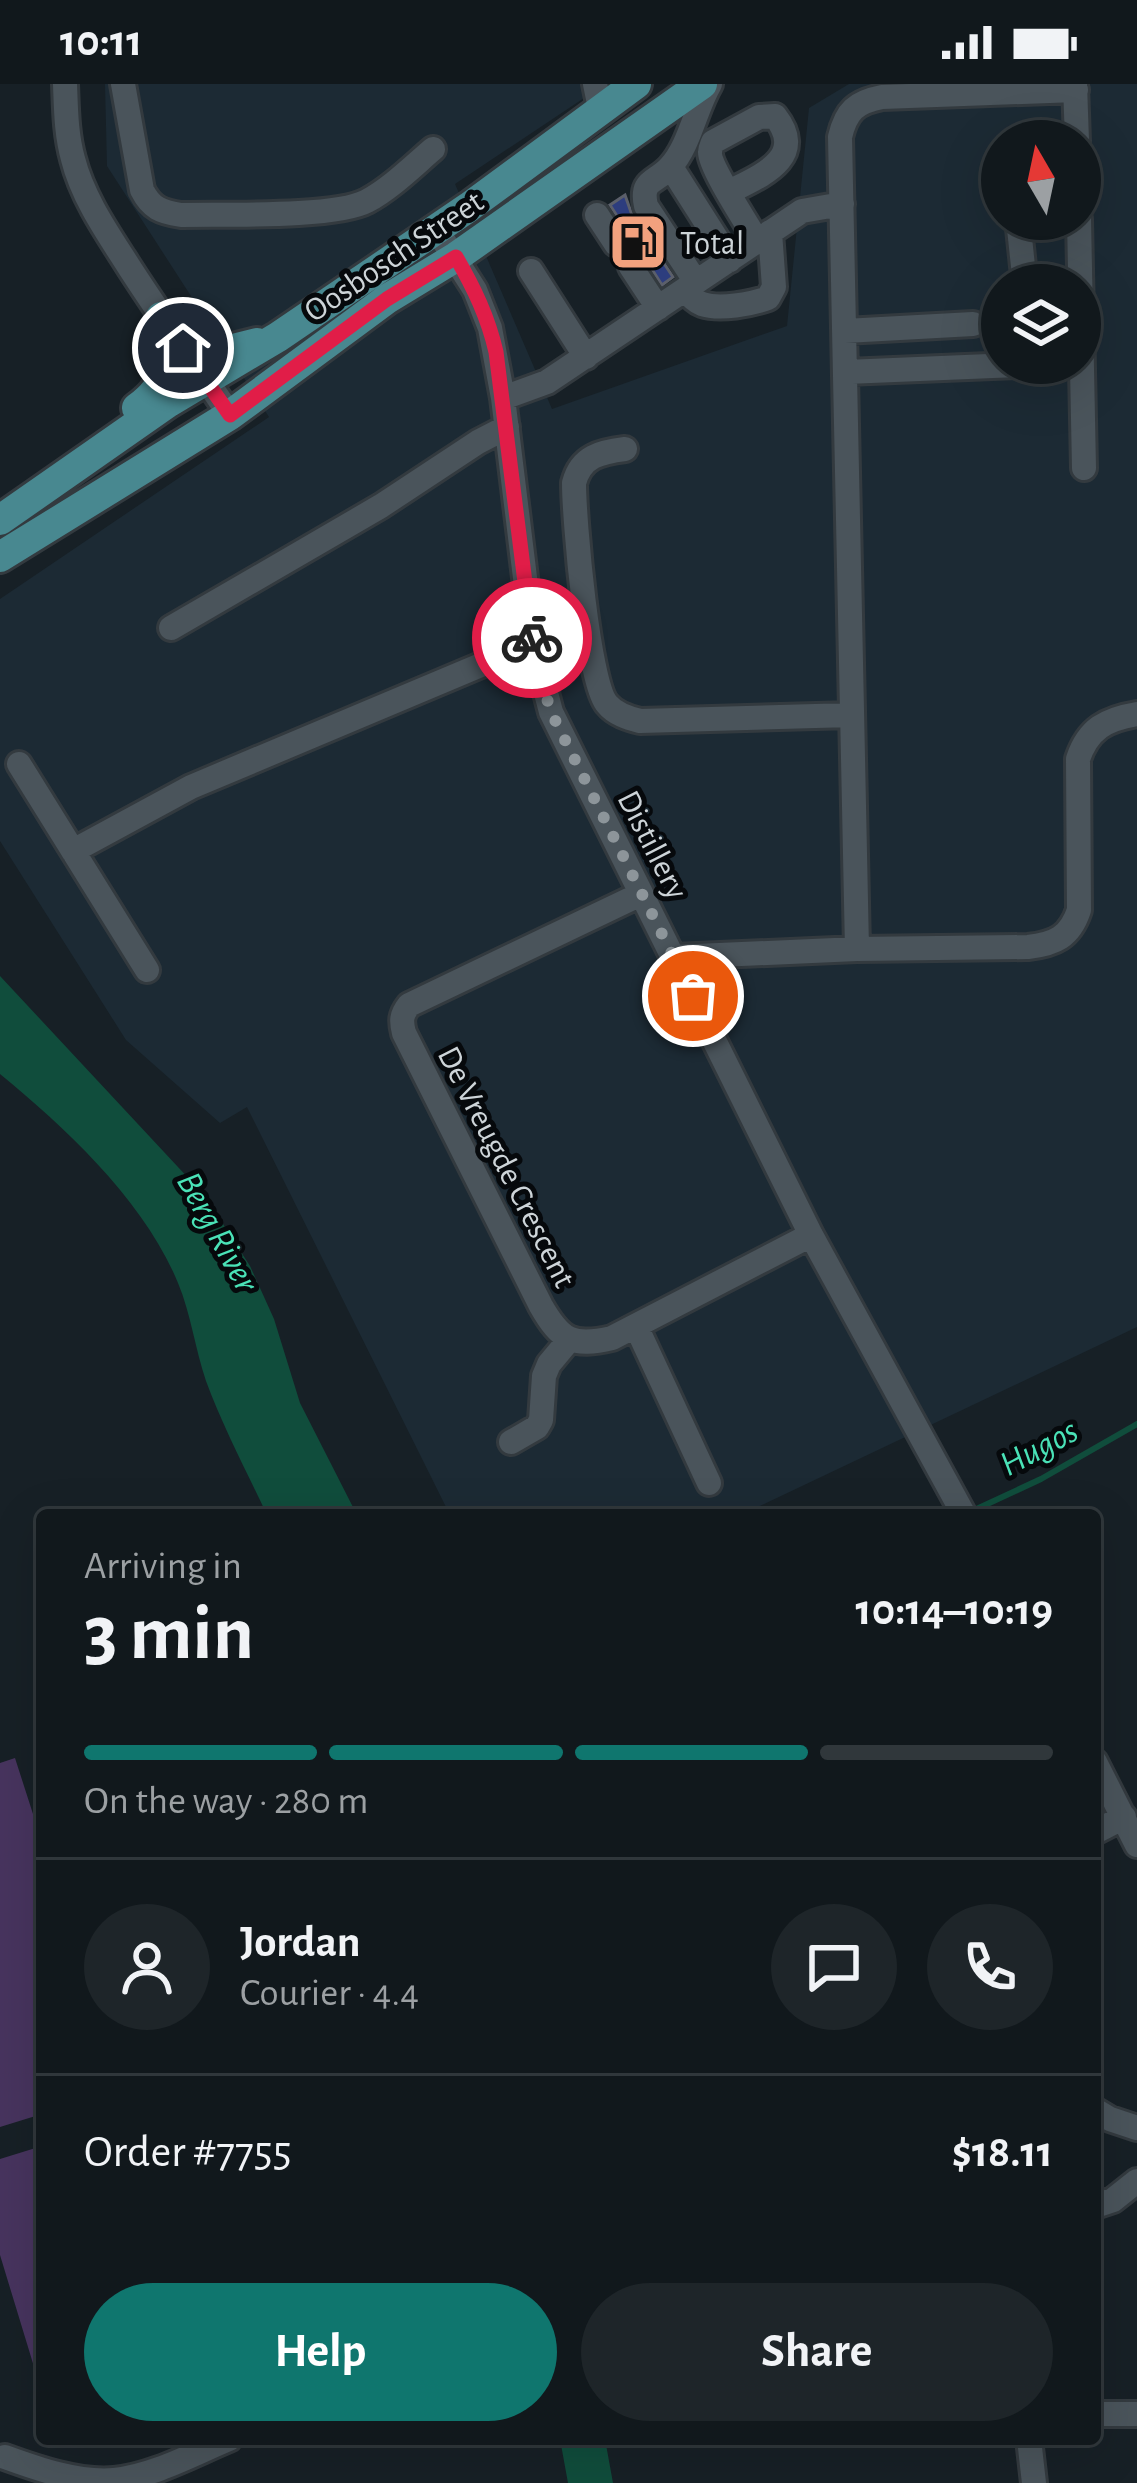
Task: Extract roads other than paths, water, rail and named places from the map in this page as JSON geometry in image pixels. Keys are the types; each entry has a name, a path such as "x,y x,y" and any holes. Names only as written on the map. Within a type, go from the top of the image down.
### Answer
{"main road":[{"name":"Oosbosch Street","path":"9,514 170,402 278,337 469,207 597,96 636,84"},
{"name":"Oosbosch Street","path":"0,557 230,415 387,299 456,257 706,84"},
{"path":"164,322 198,344 225,351 278,337"},
{"path":"9,514 52,469 155,394 168,362 164,322"}],"street":[{"path":"65,84 73,160 85,193 164,322 230,415"},
{"path":"123,84 142,190 149,204 163,212 338,210 364,203 433,149"},
{"path":"706,84 671,166 650,182 644,197 694,300 703,304 751,303 768,298 774,287 764,237 729,192"},
{"path":"857,949 840,137 847,114 855,106 902,90 1075,87 1076,120"},
{"path":"671,166 730,260"},
{"path":"503,398 548,382 808,208 842,204"},
{"path":"597,215 616,244"},
{"name":"Distillery","path":"436,229 475,290 490,328 503,398 532,643 551,712 811,1235 961,1509"},
{"path":"631,267 658,308"},
{"path":"531,271 586,357"},
{"path":"845,331 973,325"},
{"path":"846,372 981,365"},
{"path":"1077,384 1084,468"},
{"path":"171,628 507,428"},
{"path":"625,448 586,459 574,482 594,675 607,704 640,721 851,715"},
{"path":"73,851 190,787 532,643"},
{"path":"674,956 1028,947 1064,937 1079,910 1078,759 1097,727 1137,714"},
{"path":"19,764 146,970"},
{"name":"De Vreugde Crescent","path":"568,1340 554,1329 541,1306 401,1022 402,1013 409,1005 641,894"},
{"path":"511,1442 542,1420 544,1376 568,1340 588,1343 612,1338 811,1235"},
{"path":"636,1326 710,1483"},
{"path":"1101,1773 1137,1845"},
{"path":"1101,1829 1124,1817"},
{"path":"1101,2114 1137,2128"},
{"path":"1101,2204 1137,2181"},
{"path":"1101,2414 1137,2414"},
{"path":"3,2455 41,2470 112,2481 214,2445"},
{"path":"1030,2445 1034,2483"},
{"path":"3,2455 23,2483"}],"water":[{"name":"Berg River","path":"0,976 205,1196 250,1266 274,1319 300,1403 354,1509 264,1509 213,1398 182,1295 164,1253 102,1169 0,1074"},
{"path":"561,2445 606,2445 613,2483 568,2483"}],"waterway":[{"name":"Hugos","path":"976,1509 1041,1479 1137,1424"}],"place":[{"name":"Total","path":"638,242"}]}
